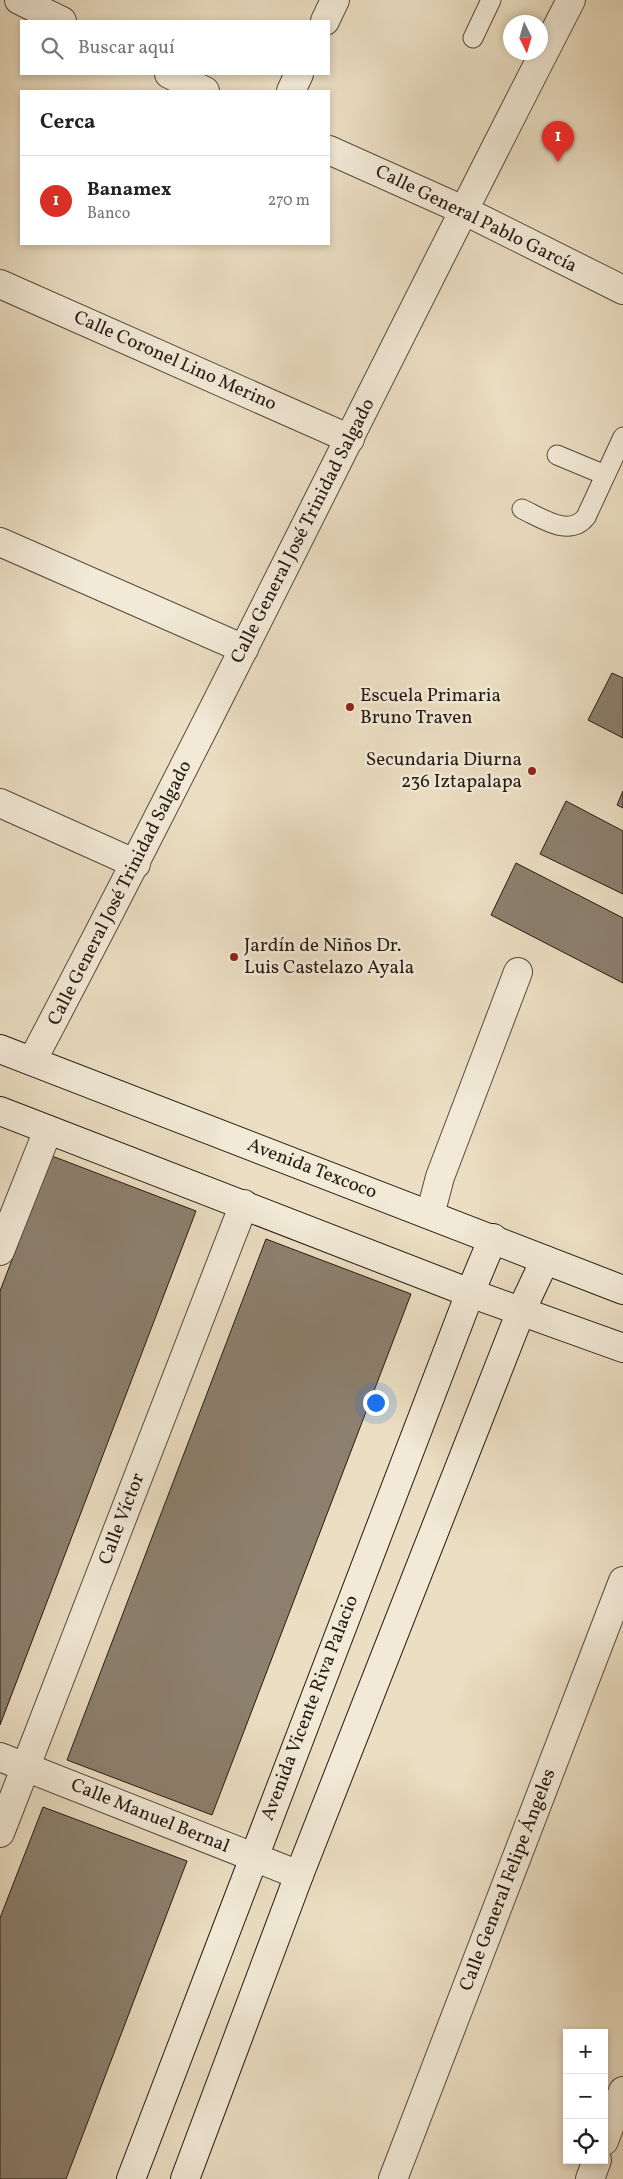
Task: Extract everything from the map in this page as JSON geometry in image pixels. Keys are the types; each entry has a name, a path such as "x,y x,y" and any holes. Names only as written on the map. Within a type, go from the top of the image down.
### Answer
{"street":[{"path":"19,0 60,20"},
{"path":"326,20 336,0"},
{"name":"Calle General José Trinidad Salgado","path":"32,1062 136,864 463,210 571,0"},
{"path":"171,75 203,90"},
{"path":"291,90 298,75"},
{"name":"Calle General Pablo García","path":"330,150 463,210 623,290"},
{"name":"Calle Coronel Lino Merino","path":"0,284 350,438"},
{"path":"0,542 244,649"},
{"path":"0,803 136,864"},
{"path":"430,1215 440,1177 518,972"},
{"name":"Avenida Texcoco","path":"0,1049 493,1238 623,1290"},
{"path":"0,1111 470,1292 623,1348"},
{"path":"0,1250 48,1130"},
{"name":"Calle Víctor","path":"0,1833 244,1204"},
{"name":"Avenida Vicente Riva Palacio","path":"131,2179 470,1292 493,1238"},
{"path":"186,2179 299,1875 521,1311 545,1260"},
{"name":"Calle General Felipe Ángeles","path":"393,2179 623,1581"},
{"name":"Calle Manuel Bernal","path":"0,1757 299,1875"},
{"path":"608,2130 623,2091"},
{"path":"590,2179 596,2164"}],"lane":[{"path":"472,38 491,0"},
{"path":"522,509 562,526 572,528 580,524 586,517 623,437"},
{"path":"557,455 605,475"}],"building":[{"path":"612,673 623,678 623,738 588,720"},
{"path":"623,791 623,808 617,805"},
{"path":"566,801 623,831 623,894 540,854"},
{"path":"516,863 623,918 623,983 491,915"},
{"path":"52,1156 196,1211 0,1725 0,1291"},
{"path":"266,1239 411,1294 212,1815 67,1760"},
{"path":"43,1807 187,1861 66,2179 0,2179 0,1918"}],"place":[{"name":"Banamex","path":"558,162"},
{"name":"Escuela Primaria Bruno Traven","path":"350,707"},
{"name":"Secundaria Diurna 236 Iztapalapa","path":"532,771"},
{"name":"Jardín de Niños Dr. Luis Castelazo Ayala","path":"234,957"}]}
